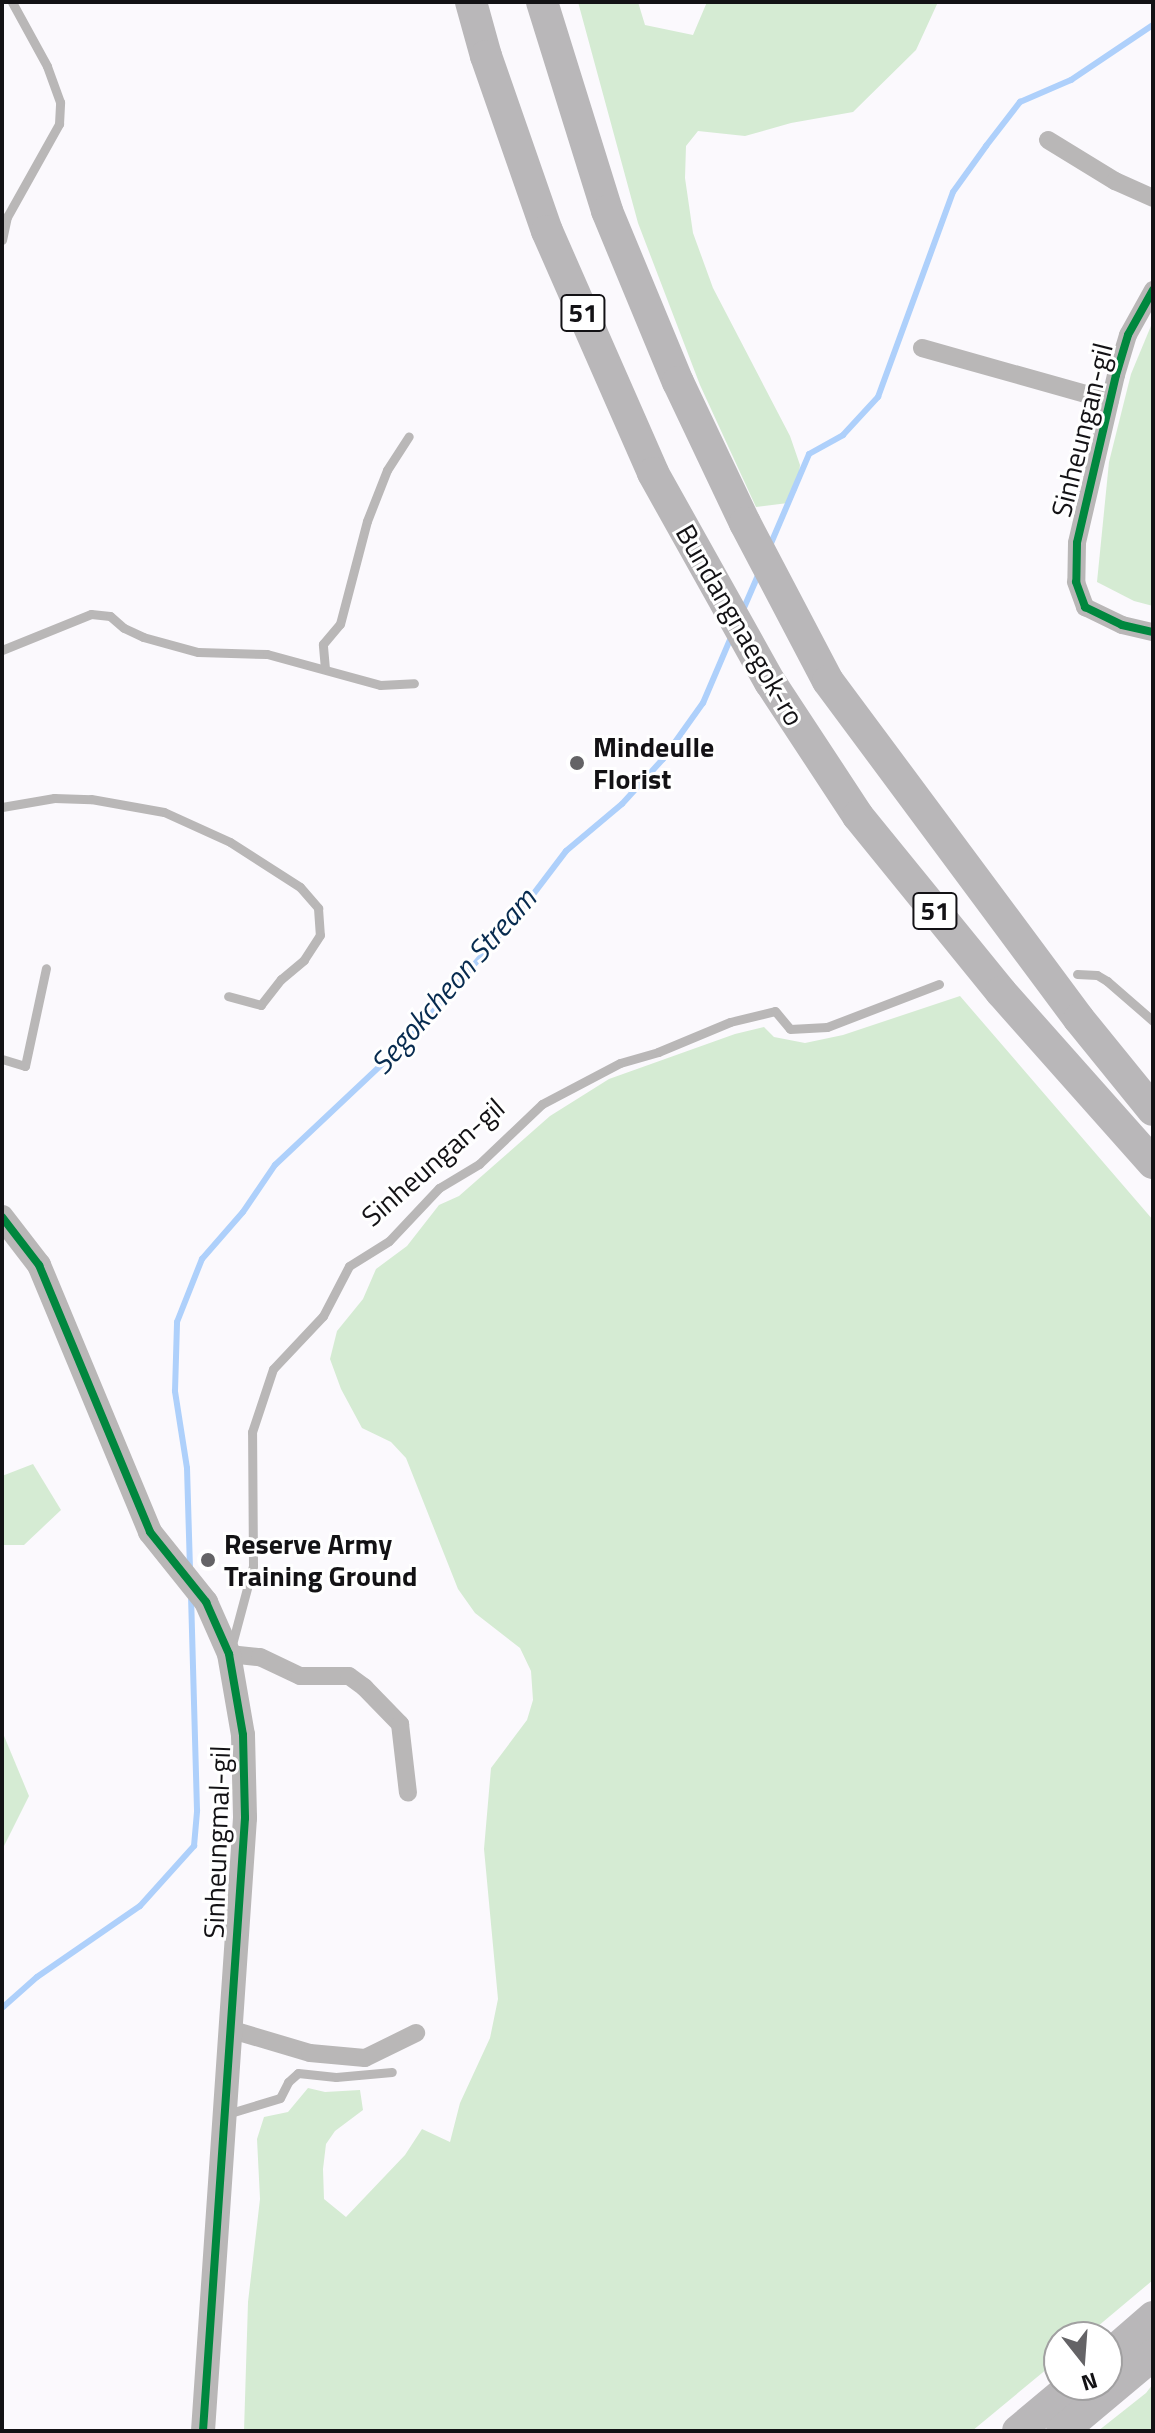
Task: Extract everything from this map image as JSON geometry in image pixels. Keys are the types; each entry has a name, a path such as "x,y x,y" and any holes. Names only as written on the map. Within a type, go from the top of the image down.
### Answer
{"highway":[{"name":"Bundangnaegok-ro","path":"471,2 486,56 547,231 653,473 770,682 858,816 1001,992 1153,1163"},
{"name":"Bundangnaegok-ro","path":"542,2 607,211 678,382 756,545 828,681 1079,1019 1153,1110"},
{"path":"1079,1019 1153,1094"},
{"path":"1062,2431 1128,2357 1153,2317"},
{"path":"1018,2431 1054,2401"}],"street":[{"path":"1048,140 1115,181 1153,198"},
{"name":"Sinheungan-gil","path":"1153,290 1128,335 1110,401 1077,543 1076,582 1085,607 1122,625 1153,632"},
{"path":"922,348 1110,401"},
{"name":"Sinheungmal-gil","path":"2,1217 39,1265 150,1532 206,1602 229,1654 243,1735 245,1818 203,2431"},
{"path":"229,1654 260,1657 300,1676 349,1676 364,1687 400,1724 408,1793"},
{"path":"229,2029 310,2053 365,2058 416,2033"}],"lane":[{"path":"2,240 7,217 59,124 60,102 12,2"},
{"path":"325,669 323,644 340,624 367,521 387,470 409,436"},
{"path":"2,650 91,614 110,616 124,628 165,645 198,652 267,654 380,685 414,683"},
{"path":"2,807 66,798 164,812 230,842 300,887 318,908 320,935 312,948 261,1005 228,996"},
{"path":"2,1059 25,1066 46,968"},
{"path":"1077,974 1097,975 1107,981 1153,1021"},
{"name":"Sinheungan-gil","path":"229,1654 253,1566 252,1432 273,1369 323,1316 349,1266 389,1241 439,1188 479,1164 542,1104 620,1063 658,1052 730,1022 775,1011 790,1029 827,1027 939,984"},
{"path":"223,2115 280,2098 288,2082 298,2073 336,2077 392,2072"}],"green space":[{"path":"578,2 638,2 645,25 693,35 707,2 938,2 916,50 853,112 791,123 745,136 698,131 686,146 685,178 693,233 713,288 790,436 800,465 797,490 788,503 756,507 700,385 638,223"},
{"path":"1153,321 1153,606 1134,601 1097,582 1109,462 1131,374"},
{"path":"960,996 1153,1220 1153,2280 1104,2321 1043,2321 1043,2372 972,2431 244,2431 248,2302 260,2199 257,2139 264,2117 288,2112 308,2088 325,2092 360,2090 363,2110 335,2131 326,2144 323,2169 324,2199 346,2217 405,2155 422,2129 450,2142 460,2103 490,2038 498,1999 484,1849 491,1768 527,1720 533,1700 531,1671 520,1648 475,1613 458,1589 406,1458 391,1442 362,1428 341,1389 330,1359 337,1331 363,1299 376,1269 407,1246 439,1205 459,1196 550,1116 609,1079 735,1034 764,1027 774,1037 805,1043 843,1035"},
{"path":"33,1464 61,1510 24,1545 2,1545 2,1476"},
{"path":"2,1731 29,1796 2,1850"},
{"path":"1153,2384 1153,2431 1098,2431 1146,2393"}],"waterway":[{"name":"Segokcheon Stream","path":"769,548 809,454 843,435 878,397 953,192 986,146 1020,102 1071,80 1153,25"},
{"name":"Segokcheon Stream","path":"743,610 759,573"},
{"name":"Segokcheon Stream","path":"190,1569 187,1468 175,1391 177,1322 202,1259 243,1212 275,1165 412,1036 519,913 566,851 622,804 663,759 703,703 732,635"},
{"name":"Segokcheon Stream","path":"2,2008 37,1977 140,1906 194,1846 197,1810 191,1597"}],"cycle path":[{"path":"1153,290 1128,335 1116,375 1077,543 1076,582 1085,607 1122,625 1153,632"},
{"path":"2,1217 39,1265 150,1532 206,1602 229,1654 243,1735 245,1818 203,2431"}],"place":[{"name":"Mindeulle Florist","path":"577,763"},
{"name":"Reserve Army Training Ground","path":"208,1560"}]}
